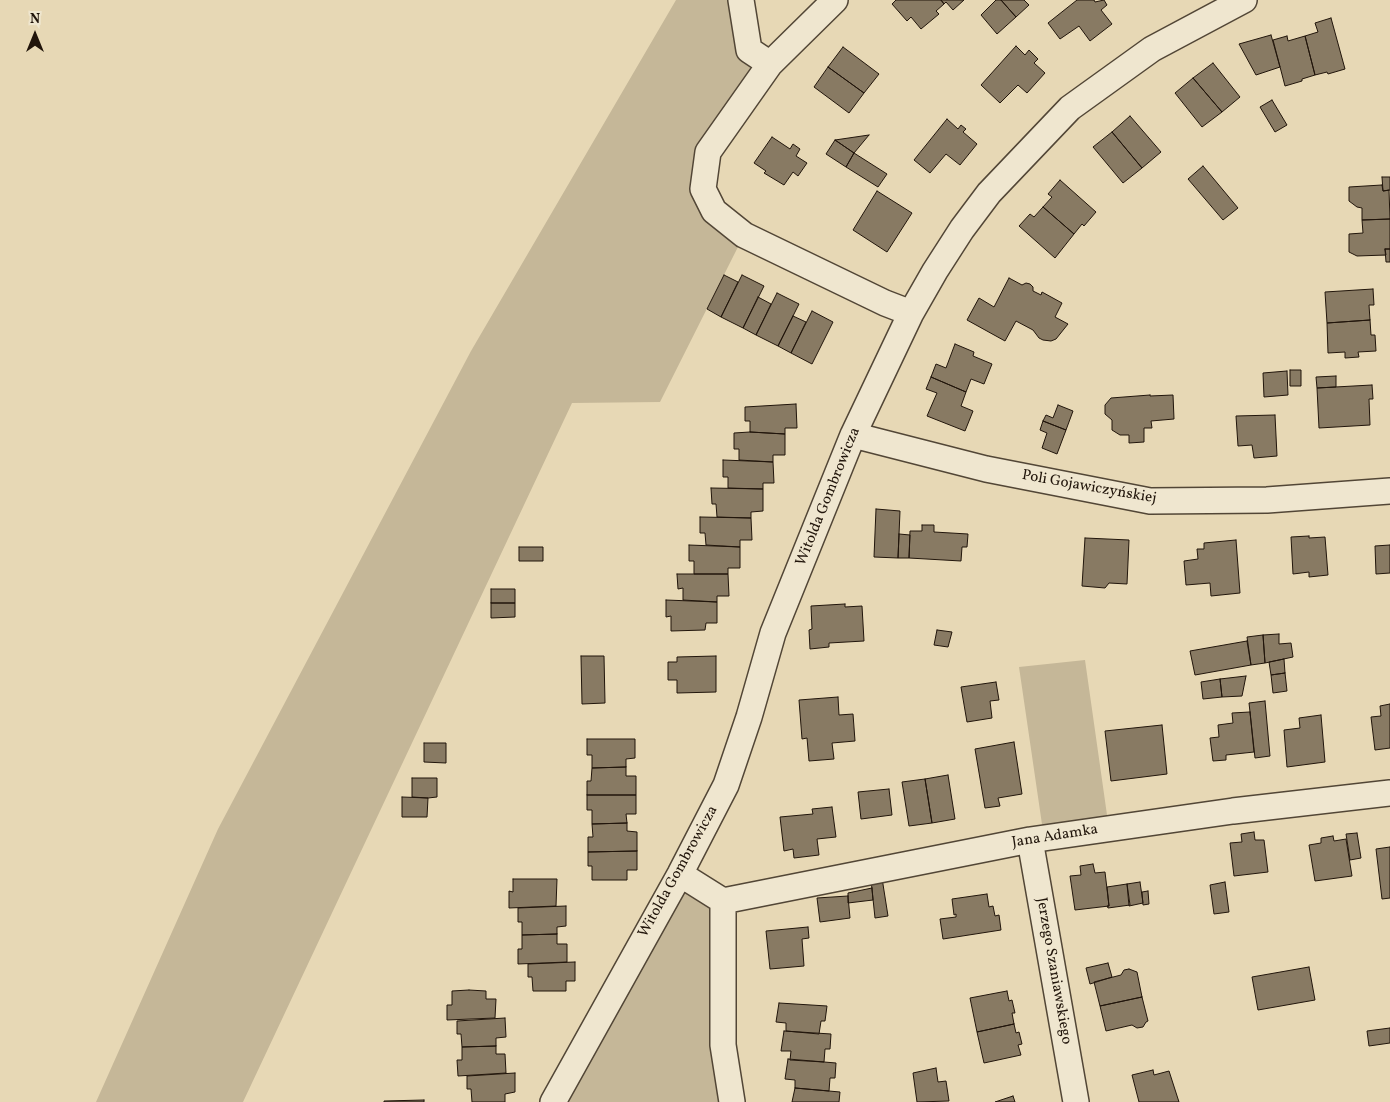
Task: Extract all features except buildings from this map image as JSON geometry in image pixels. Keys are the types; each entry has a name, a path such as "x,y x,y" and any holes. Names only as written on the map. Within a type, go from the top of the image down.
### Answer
{"street":[{"path":"740,0 749,50 770,64"},
{"path":"835,0 770,64 708,152 703,189 714,211 744,234 911,314"},
{"name":"Witolda Gombrowicza","path":"553,1102 680,874 726,785 749,717 773,633 853,435 911,314 962,229 989,192 1070,108 1152,49 1244,0"},
{"name":"Poli Gojawiczyńskiej","path":"853,435 986,469 1150,501 1267,500 1390,491"},
{"name":"Jana Adamka","path":"723,901 1030,840 1233,811 1390,793"},
{"name":"Jerzego Szaniawskiego","path":"1030,840 1076,1102"},
{"path":"680,874 723,901 723,1045 732,1102"}],"shaded area":[{"path":"676,0 741,0 770,64 708,152 703,189 744,235 660,402 572,403 243,1102 96,1102 218,829 471,351"},
{"path":"1085,660 1109,829 1044,838 1019,667"},
{"path":"680,874 723,901 732,1102 553,1102"}]}
